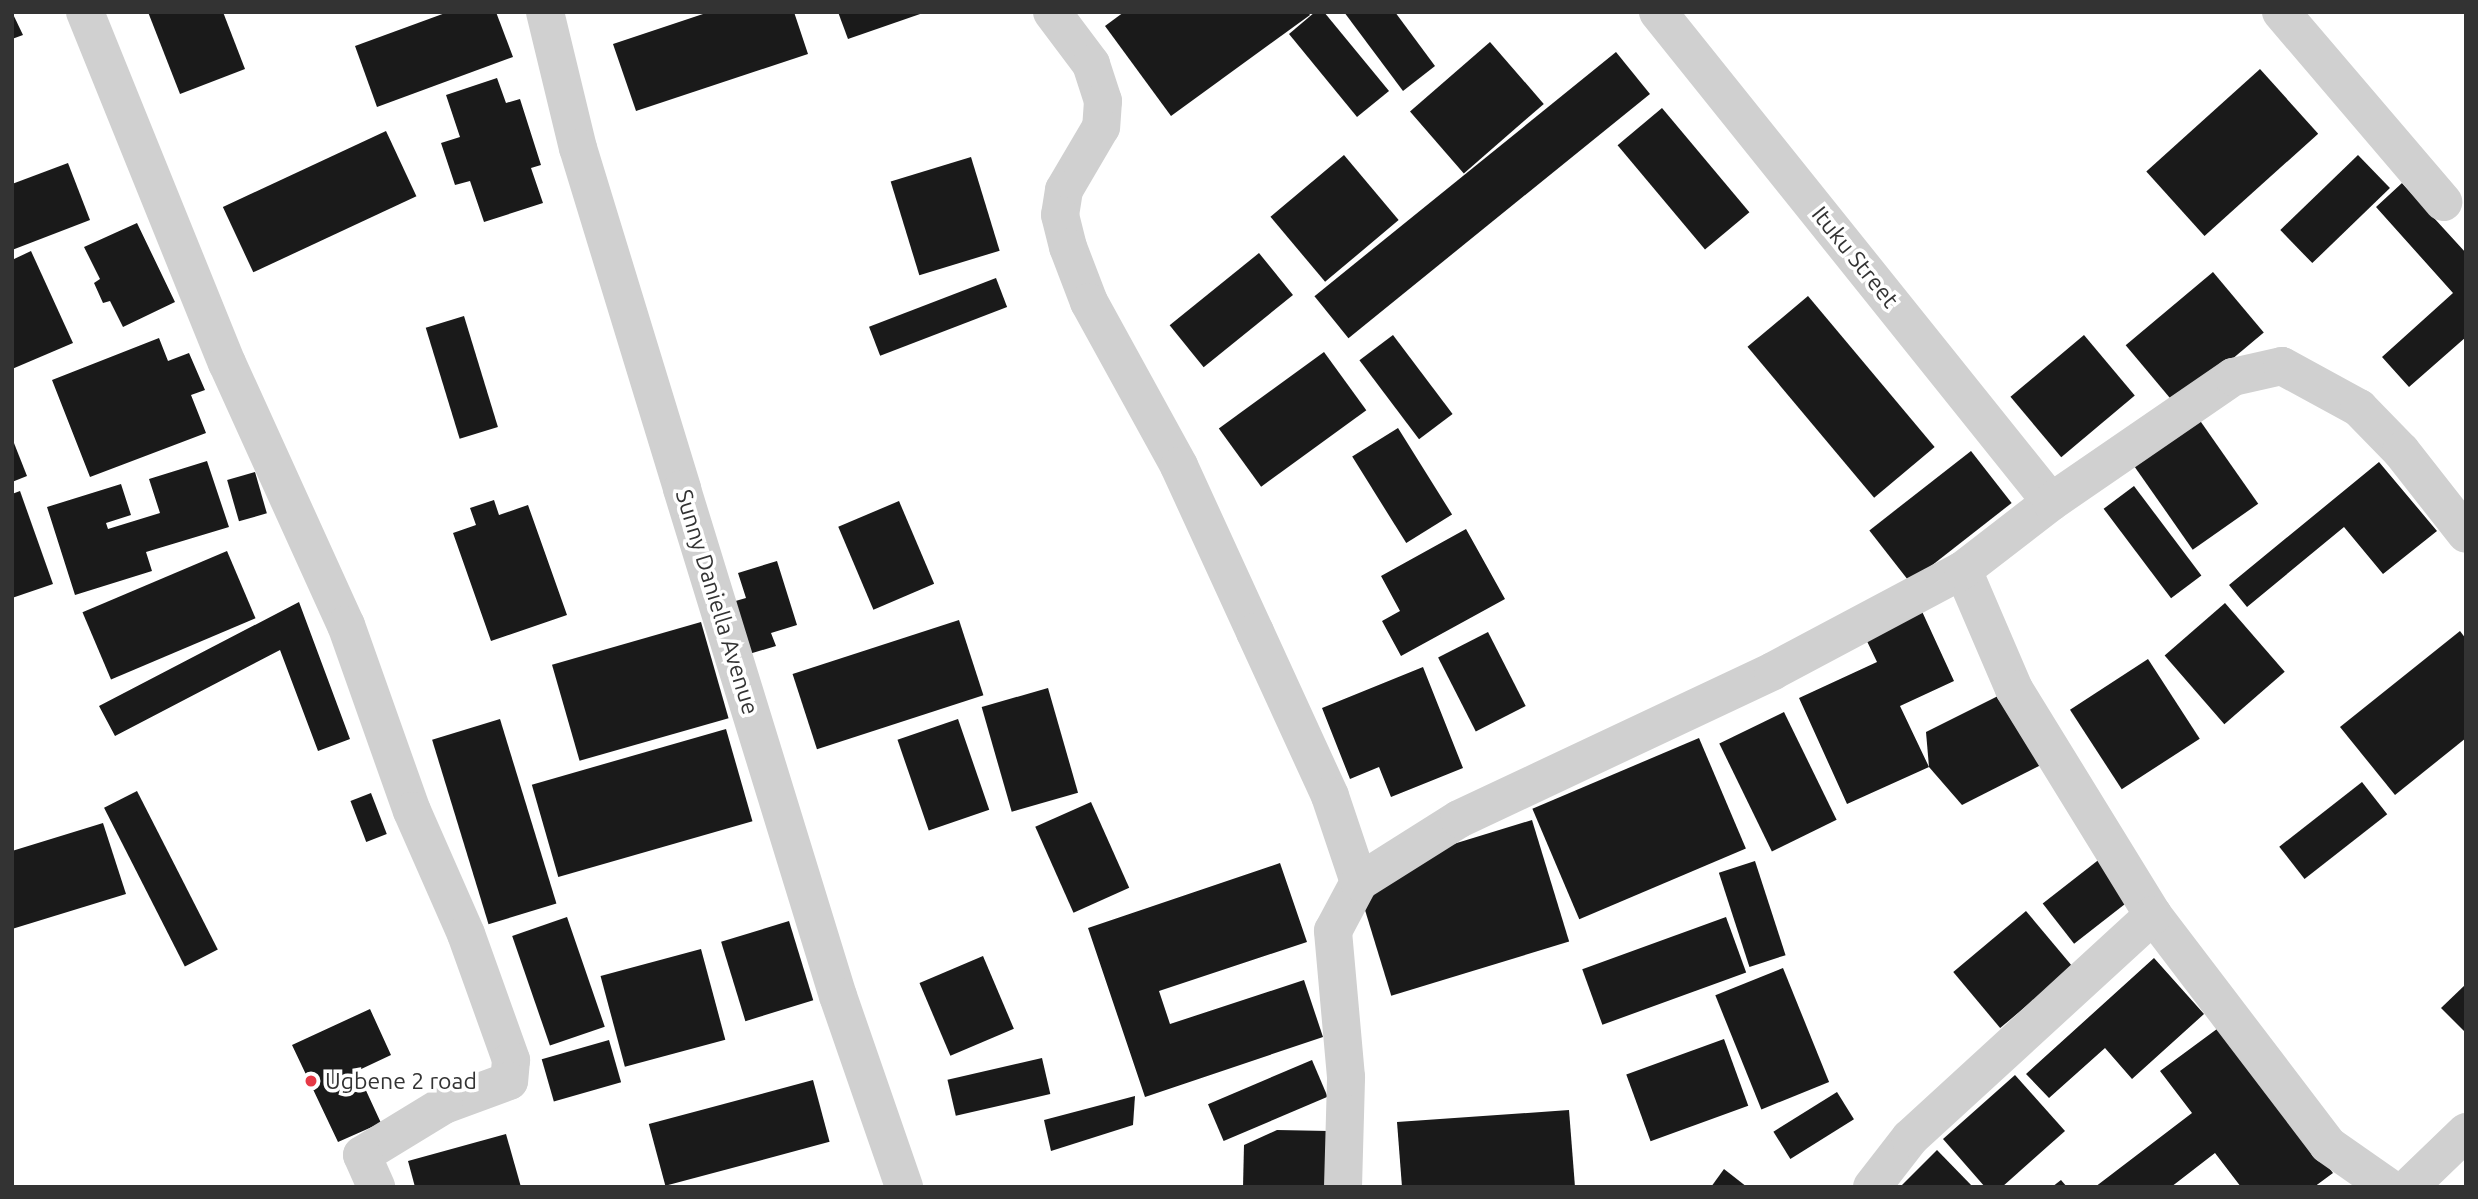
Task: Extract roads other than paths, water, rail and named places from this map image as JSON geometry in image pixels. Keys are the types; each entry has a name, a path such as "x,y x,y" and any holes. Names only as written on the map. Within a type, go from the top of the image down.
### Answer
{"street":[{"path":"85,12 227,363 346,625 412,811 466,934 511,1060 509,1081 444,1105 362,1155 376,1187"},
{"name":"Sunny Daniella Avenue","path":"545,12 579,148 682,489 838,996 904,1187"},
{"path":"1052,12 1091,64 1103,101 1101,127 1064,190 1060,215 1068,247 1089,302 1179,466 1330,796 1359,882"},
{"name":"Ituku Street","path":"1658,12 2051,502"},
{"path":"2281,12 2444,202"},
{"path":"1343,1187 1346,1077 1333,931 1359,882 1459,819 1773,671 1963,570 2051,502 2233,377 2282,366 2359,408 2401,451 2466,534"},
{"path":"1963,570 2014,689 2153,915 2328,1145 2388,1187"},
{"path":"1872,1187 1910,1138 2153,915"},
{"path":"2409,1187 2466,1132"}],"place":[{"name":"Ugbene 2 road","path":"311,1081"}]}
